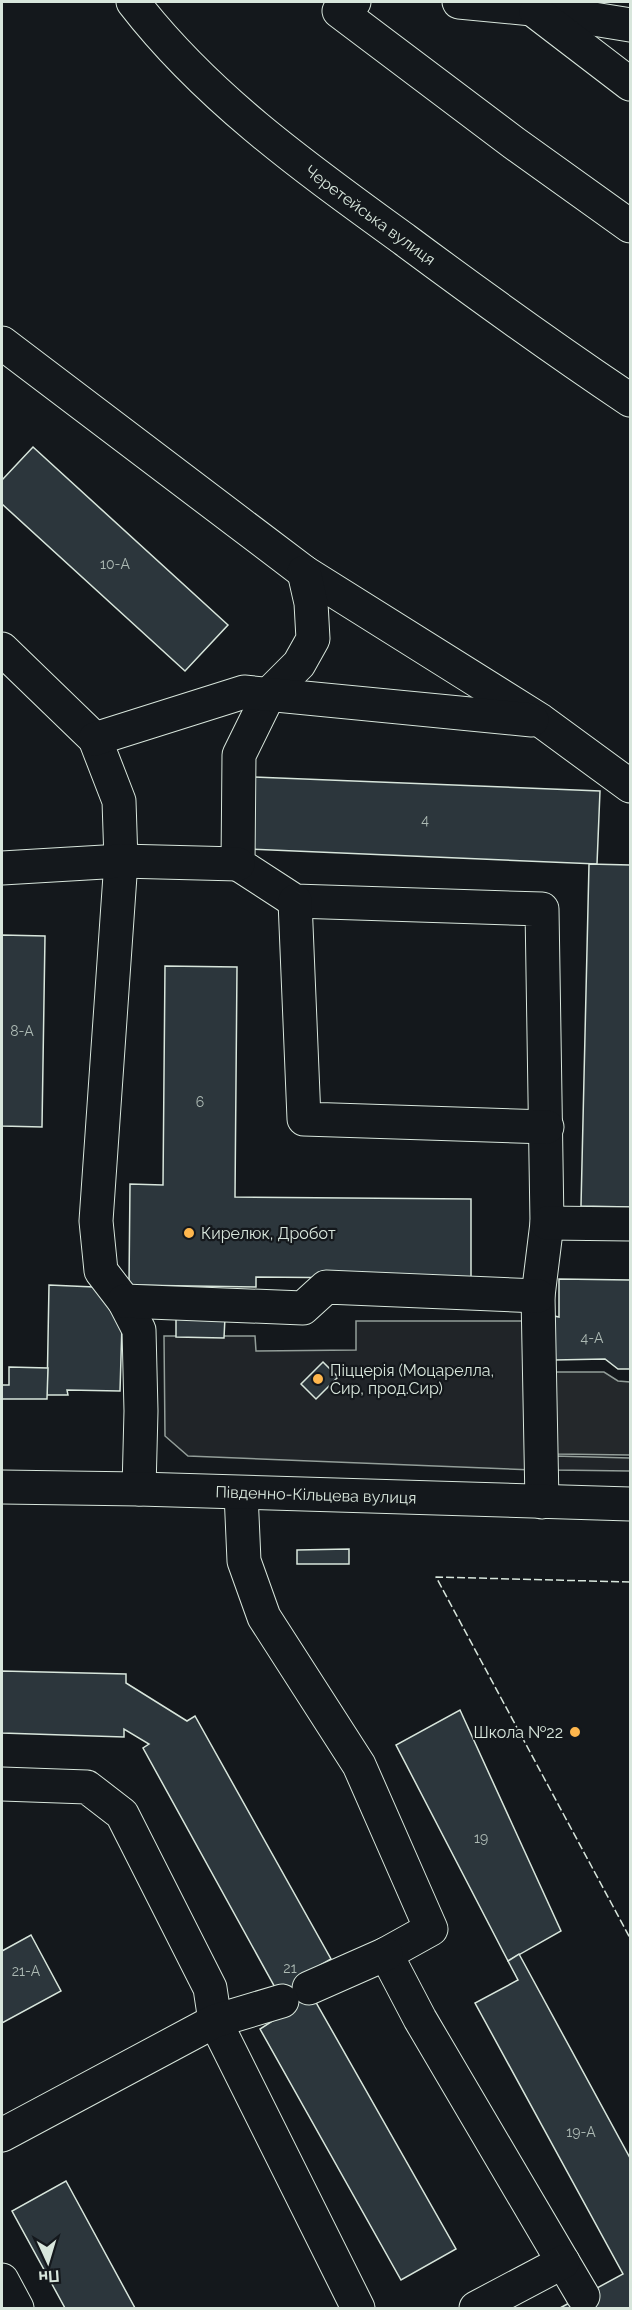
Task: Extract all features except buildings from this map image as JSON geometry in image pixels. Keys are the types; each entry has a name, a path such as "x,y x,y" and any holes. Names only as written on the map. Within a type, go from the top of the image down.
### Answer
{"main road":[{"name":"Черетейська вулиця","path":"133,2 190,68 277,145 552,348 630,400"},
{"path":"354,2 339,11 514,143 630,226"},
{"path":"459,2 532,9 630,25"},
{"path":"532,9 630,84"},
{"path":"2,342 304,572 540,720 630,786"},
{"path":"238,864 238,755 269,694 299,664 313,639 310,603 304,572"},
{"path":"2,649 95,739 119,801 121,861 96,1221 101,1271 124,1301 139,1330 141,1411 139,1489"},
{"path":"95,739 244,692 540,720"},
{"path":"2,868 121,861 238,864 294,901 542,909 547,1127 547,1223 538,1296 542,1502"},
{"path":"294,901 304,1119 547,1127"},
{"path":"547,1223 630,1224"},
{"path":"124,1301 303,1308 326,1287 538,1296"},
{"name":"Південно-Кільцева вулиця","path":"2,1487 630,1504"},
{"path":"2,2135 215,2021 296,1994 386,1954 431,1929 359,1765 264,1617 244,1561 241,1493"},
{"path":"2,1784 87,1787 122,1814 210,1988 215,2021 358,2308"},
{"path":"386,1954 420,2019 584,2296"},
{"path":"476,2308 563,2262"},
{"path":"2,2280 17,2308"}],"shaded area":[{"path":"356,1321 531,1321 533,1470 188,1456 165,1436 164,1336 255,1336 256,1351 356,1350"},
{"path":"555,1372 604,1372 618,1381 630,1382 630,1455 555,1454"},
{"path":"554,1456 630,1458 630,1471 554,1470"}],"fence":[{"path":"630,1582 436,1577 630,1938"}],"place":[{"name":"Кирелюк, Дробот","path":"189,1233"},
{"name":"Піццерія (Моцарелла, Сир, прод.Сир)","path":"318,1379"},
{"name":"Школа №22","path":"575,1732"}]}
